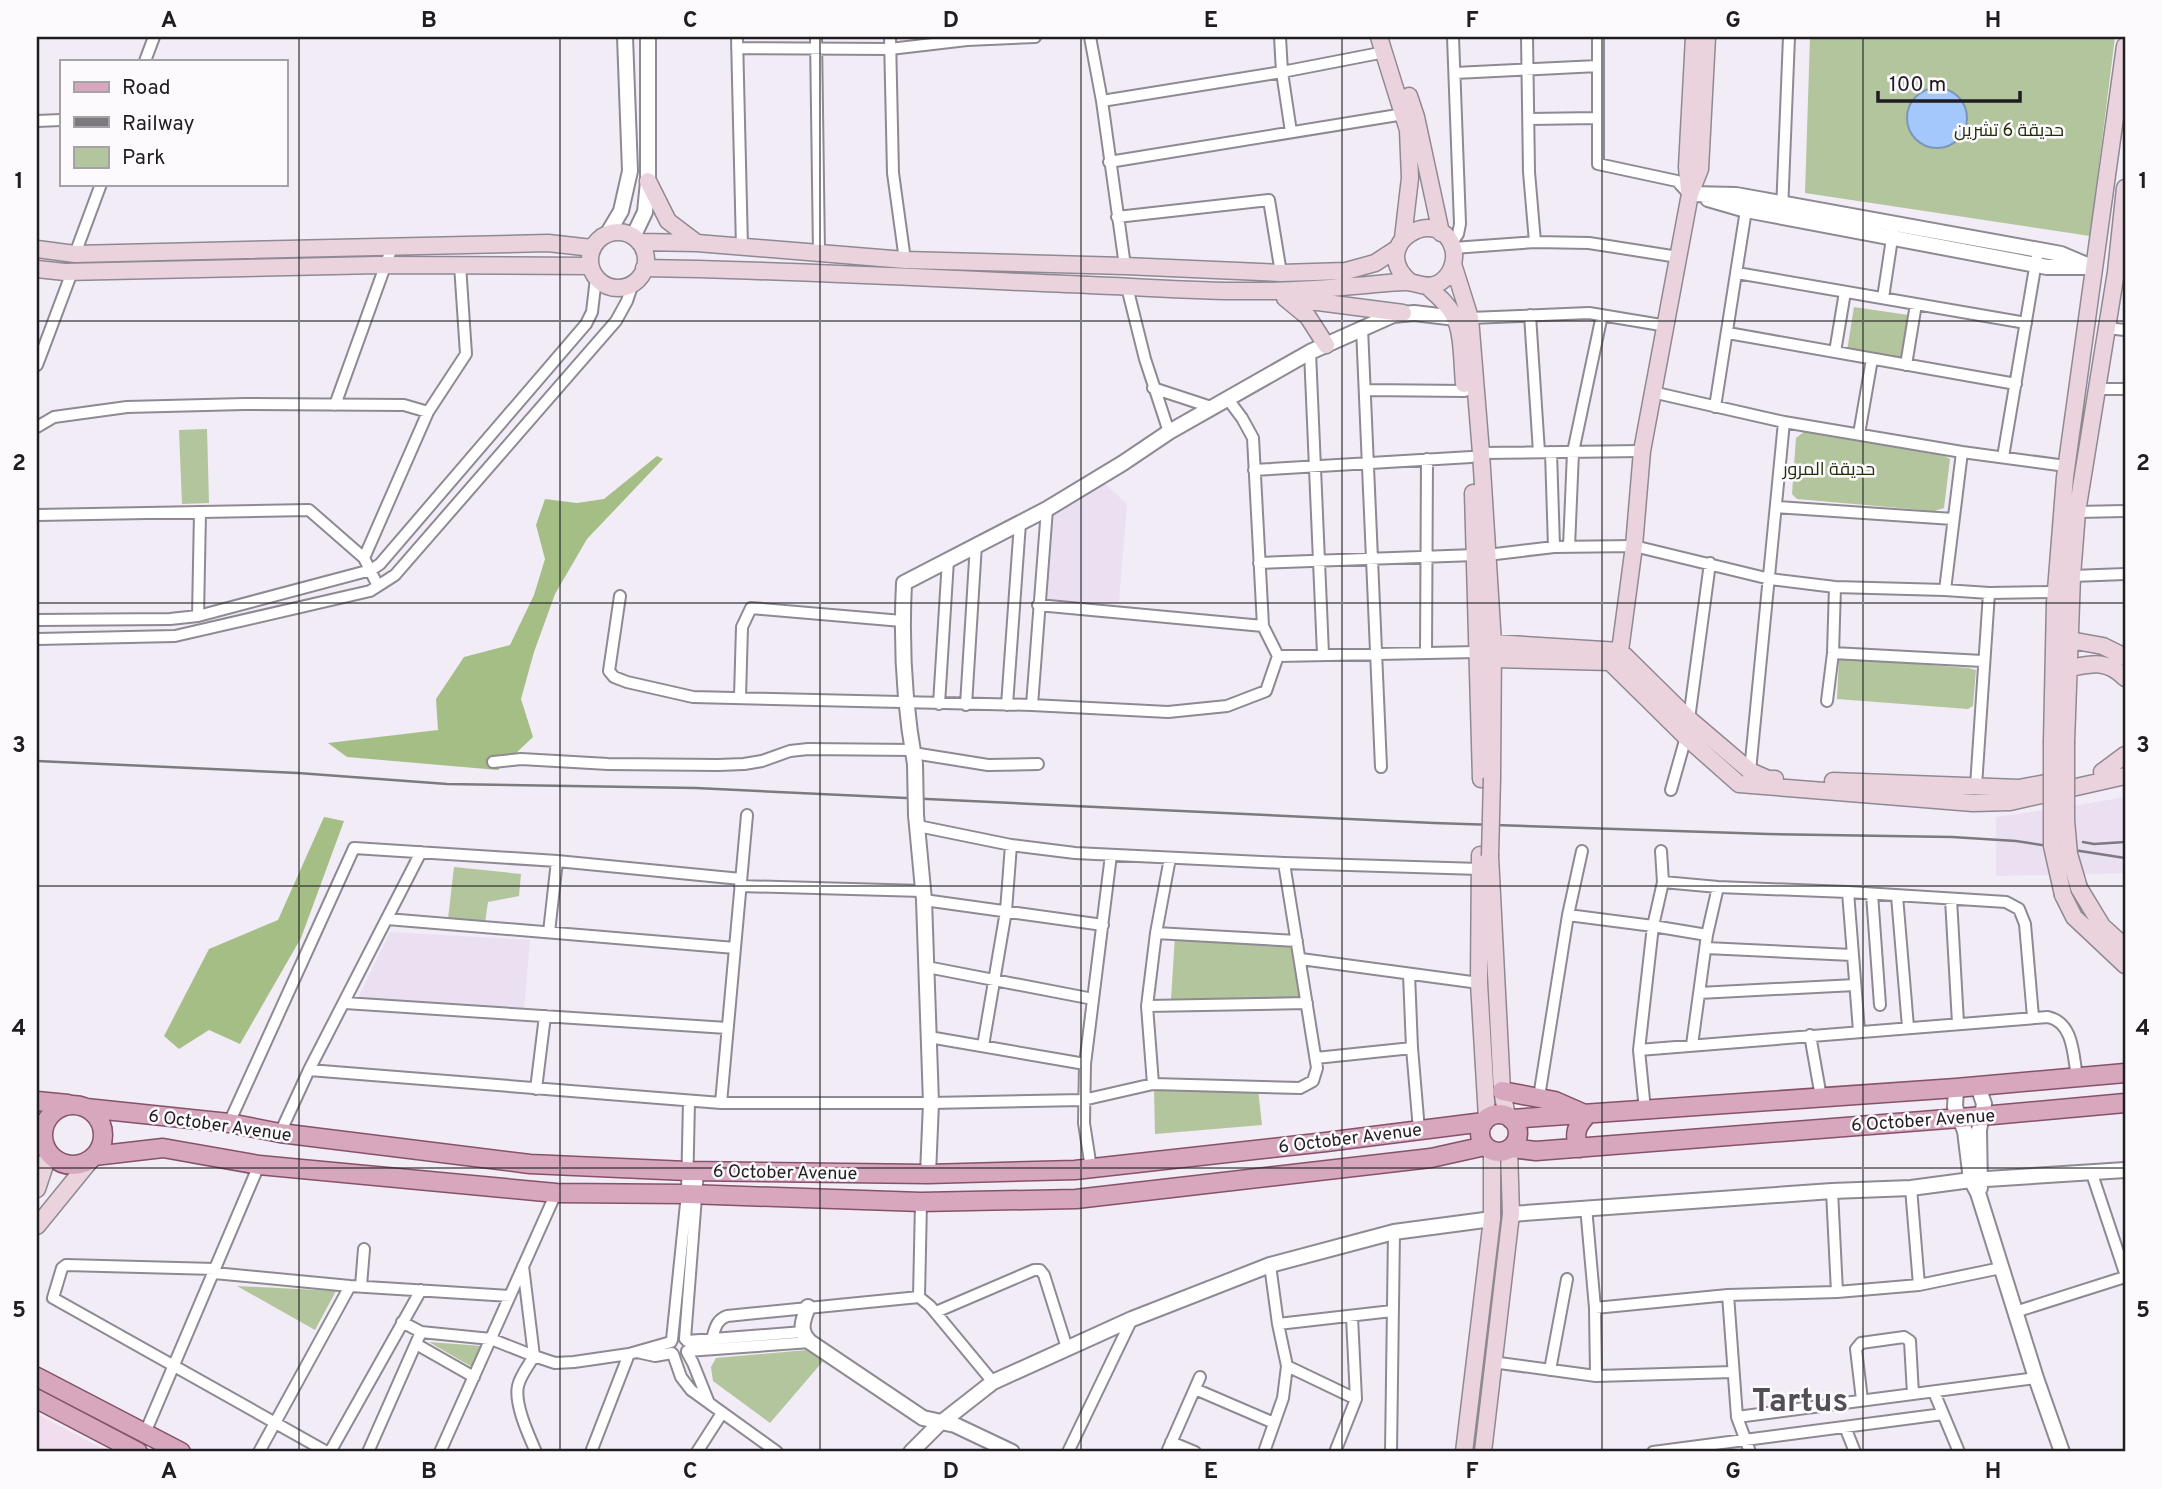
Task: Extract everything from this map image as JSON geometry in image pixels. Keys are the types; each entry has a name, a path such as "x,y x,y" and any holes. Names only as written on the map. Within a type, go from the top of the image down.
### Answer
{"main road":[{"path":"1690,194 1687,167 1694,37"},
{"path":"1615,657 1634,546 1642,451 1652,392 1667,326 1690,194 1700,169 1707,37"},
{"path":"1384,42 1408,130 1410,162 1397,263 1404,277 1410,282"},
{"path":"1384,42 1416,117 1450,247 1463,318 1476,455 1481,555 1493,651 1479,983 1486,1120 1480,1134 1499,1149 1511,1213 1483,1452"},
{"path":"2125,46 2066,466 2056,592 2061,670 2052,846 2063,895 2074,917 2125,965"},
{"path":"648,181 667,221 696,243"},
{"path":"2061,670 2070,640 2077,512 2106,328 2120,272 2125,188"},
{"path":"2105,199 2125,194"},
{"path":"2105,199 2125,204"},
{"path":"593,272 592,248 608,233 625,233 636,239 905,260 1281,273 1346,271 1375,263 1417,229 1434,229 1450,247"},
{"path":"37,269 72,272 460,265 593,272 609,286 625,286 640,277 644,268 645,255 636,239"},
{"path":"37,249 75,254 548,243 592,248"},
{"path":"1427,286 1444,279 1450,247"},
{"path":"644,268 1277,294 1403,313"},
{"path":"2094,268 2120,272"},
{"path":"1229,271 1229,292"},
{"path":"1277,294 1410,282 1427,286 1463,318"},
{"path":"1277,294 1308,317 1326,345"},
{"path":"1463,318 1459,332 1465,391 1476,455"},
{"path":"1481,555 1477,652 1486,779"},
{"path":"2070,640 2103,646 2125,657"},
{"path":"1493,651 1615,657 1750,771 1768,779 2019,788 2125,766"},
{"path":"1615,657 1686,737 1739,784 1973,803 2010,802 2125,776"},
{"path":"2061,670 2093,664 2107,665 2118,670 2125,678"},
{"path":"2059,742 2069,854 2079,888 2102,926 2125,947"},
{"path":"2102,772 2125,755"},
{"path":"1739,784 1750,771"},
{"path":"1483,860 1502,1091 1509,1117 1518,1133 1515,1144 1499,1149"},
{"name":"6 October Avenue","path":"1509,1117 1587,1115 2125,1073"},
{"path":"1502,1091 1539,1097 1567,1105 1587,1115 1576,1131 1579,1148"},
{"path":"1806,1129 1819,1115 1821,1097"},
{"name":"6 October Avenue","path":"37,1101 229,1123 279,1133 530,1164 693,1171 928,1174 1075,1170 1326,1142 1486,1120"},
{"name":"6 October Avenue","path":"94,1156 163,1148 259,1165 556,1193 692,1194 921,1202 1076,1199 1499,1149 1536,1152 2125,1103"},
{"path":"37,1189 45,1145 44,1127 54,1111 79,1106 94,1113 102,1130 102,1139 94,1156 37,1226"},
{"path":"1486,1120 1500,1114 1509,1117"},
{"path":"1419,1130 1427,1140 1431,1158"},
{"path":"1464,1452 1499,1149"},
{"path":"43,1151 66,1164 86,1162 94,1156"},
{"path":"37,1377 181,1452"},
{"path":"37,1399 138,1452"}],"street":[{"path":"145,60 154,37"},
{"path":"608,233 621,211 630,171 625,37"},
{"path":"636,239 645,212 648,181 648,37"},
{"path":"742,248 737,42 890,43 1035,37"},
{"path":"1090,37 1102,101 1125,266"},
{"path":"1280,37 1291,132"},
{"path":"1450,247 1458,234 1460,223 1453,37"},
{"path":"1527,37 1529,172 1535,242"},
{"path":"1598,37 1598,164 1677,181 1690,194 1746,210 1782,210"},
{"path":"1782,210 1789,37"},
{"path":"1102,101 1282,72 1384,42"},
{"path":"816,43 819,254"},
{"path":"890,43 893,173 905,260"},
{"path":"1455,74 1598,66"},
{"path":"1109,162 1404,114"},
{"path":"1529,119 1598,118"},
{"path":"37,121 60,120"},
{"path":"75,254 100,186"},
{"path":"1690,194 1736,195 1782,210 2094,268"},
{"path":"1117,217 1269,200 1281,273"},
{"path":"1715,407 1746,210"},
{"path":"1883,298 1894,231"},
{"path":"1450,247 1535,242 1590,243 1678,257"},
{"path":"335,405 392,247"},
{"path":"2003,457 2037,257"},
{"path":"363,558 428,412 466,354 460,265"},
{"path":"37,365 39,352 72,272"},
{"path":"37,620 170,619 198,616 371,570 380,564 586,324 592,312 593,272"},
{"path":"1737,273 2026,323"},
{"path":"37,639 175,636 370,591 395,575 616,321 633,283"},
{"path":"1127,287 1153,388 1169,432"},
{"path":"1835,352 1845,292"},
{"path":"1906,365 1916,304"},
{"path":"928,1174 931,1103 927,967 914,756 906,703 902,621 904,583 1047,509 1169,432 1310,352 1386,317 1403,313 1463,318 1577,313 1667,326"},
{"path":"1530,315 1539,452"},
{"path":"1569,547 1573,452 1602,315"},
{"path":"1362,328 1374,654 1381,767"},
{"path":"2106,328 2125,330"},
{"path":"1728,333 2016,384"},
{"path":"1310,352 1323,654"},
{"path":"1859,434 1872,359"},
{"path":"1153,388 1211,407"},
{"path":"2096,389 2125,389"},
{"path":"1365,390 1465,391"},
{"path":"1652,392 1784,422 1962,452 2066,466"},
{"path":"620,596 609,671 614,677 627,682 693,697 1032,705 1168,712 1227,706 1266,691 1278,656 1263,626 1253,438 1227,398"},
{"path":"37,426 54,417 127,407 244,404 404,405 428,412"},
{"path":"1750,771 1784,422"},
{"path":"1254,470 1476,455 1642,451"},
{"path":"1551,452 1554,547"},
{"path":"1944,590 1962,452"},
{"path":"1426,653 1427,459"},
{"path":"1776,507 1953,519"},
{"path":"1032,705 1047,509"},
{"path":"37,515 309,510 363,558 378,586"},
{"path":"2077,512 2125,511"},
{"path":"198,616 200,512"},
{"path":"1007,705 1020,523"},
{"path":"966,705 976,544"},
{"path":"1259,563 1481,555 1554,547 1634,546 1770,579 1835,587 1989,593 2056,592"},
{"path":"939,704 948,560"},
{"path":"1689,719 1710,563"},
{"path":"2072,576 2125,575"},
{"path":"1827,701 1833,653 1835,587"},
{"path":"1976,786 1989,593"},
{"path":"1038,606 1263,626"},
{"path":"740,697 742,627 751,608 902,621"},
{"path":"1278,656 1477,652"},
{"path":"1833,653 1983,661"},
{"path":"1671,790 1686,737"},
{"path":"493,762 521,759 608,764 744,764 790,751 808,749 914,756 988,765 1038,764"},
{"path":"721,1103 747,815"},
{"path":"917,821 1012,845 1075,853 1284,863 1483,860"},
{"path":"983,1046 1006,911 1012,845"},
{"path":"229,1123 354,848 557,861 740,883 924,896 1103,925"},
{"path":"1539,1097 1581,851"},
{"path":"1645,1110 1639,1051 1653,926 1663,882 1661,851"},
{"path":"279,1133 421,852"},
{"path":"1091,1168 1084,1123 1085,1064 1111,855"},
{"path":"1153,1084 1147,1006 1156,933 1170,858"},
{"path":"549,932 557,861"},
{"path":"309,1070 721,1103 1083,1100 1153,1084 1300,1088 1307,1086 1316,1075 1316,1058 1284,863"},
{"path":"1663,882 2006,902 2019,909 2025,924 2033,1017"},
{"path":"1692,1045 1707,935 1718,887"},
{"path":"1848,892 1859,1031"},
{"path":"1872,894 1880,1005"},
{"path":"1898,896 1908,1027"},
{"path":"1951,899 1958,1023"},
{"path":"1568,915 1707,935"},
{"path":"387,919 734,948"},
{"path":"1156,933 1297,941"},
{"path":"1706,947 1852,955"},
{"path":"1301,958 1479,983"},
{"path":"927,967 1093,999"},
{"path":"1409,974 1419,1130"},
{"path":"1699,993 1855,985"},
{"path":"345,1003 727,1028"},
{"path":"1147,1006 1307,1003"},
{"path":"536,1089 545,1016"},
{"path":"1639,1051 2033,1017 2056,1019 2067,1031 2077,1077"},
{"path":"1810,1035 1821,1097"},
{"path":"929,1037 1085,1064"},
{"path":"1316,1058 1412,1048"},
{"path":"1977,1184 1979,1137 1984,1104 1979,1086"},
{"path":"1956,1088 1955,1107 1966,1137 2001,1268 2062,1452"},
{"path":"402,1322 421,1332 491,1339 555,1363 633,1353 654,1345 672,1347 679,1356 686,1346 693,1171 689,1101"},
{"path":"145,1433 259,1165"},
{"path":"1511,1213 1977,1184 2091,1171 2125,1170"},
{"path":"2015,1312 2125,1275 2091,1171"},
{"path":"1911,1188 1919,1285"},
{"path":"1832,1191 1837,1292"},
{"path":"440,1452 556,1193"},
{"path":"692,1194 672,1347 677,1369 685,1384 697,1395 777,1452"},
{"path":"919,1297 921,1202"},
{"path":"1586,1208 1595,1308 1595,1376"},
{"path":"911,1452 940,1423 993,1382 1132,1319 1270,1265 1394,1232 1492,1219"},
{"path":"1391,1452 1394,1232"},
{"path":"259,1452 355,1286 364,1249"},
{"path":"421,1290 328,1452 173,1367 56,1300 53,1295 62,1268 66,1265 214,1271 355,1286 421,1290 510,1296"},
{"path":"523,1265 534,1356 517,1387 527,1433 536,1452"},
{"path":"1264,1452 1283,1398 1287,1366 1270,1265"},
{"path":"1595,1308 1728,1295 1837,1292 1919,1285 2001,1268"},
{"path":"936,1312 1034,1270 1040,1270 1044,1275 1067,1348"},
{"path":"1550,1370 1567,1279"},
{"path":"1728,1295 1737,1417 1750,1452"},
{"path":"712,1339 717,1322 727,1316 919,1297 936,1312 993,1382"},
{"path":"806,1337 802,1324 808,1307"},
{"path":"1278,1324 1392,1311"},
{"path":"1335,1452 1356,1399 1352,1317"},
{"path":"1068,1452 1132,1319"},
{"path":"368,1452 421,1332"},
{"path":"672,1347 677,1337 686,1346 709,1403"},
{"path":"686,1346 806,1337"},
{"path":"686,1346 712,1339 806,1337 919,1416 955,1425 1012,1452"},
{"path":"1862,1400 1856,1349 1858,1345 1903,1337 1910,1341 1913,1394"},
{"path":"416,1344 474,1377"},
{"path":"591,1452 633,1353"},
{"path":"1492,1362 1595,1376 1733,1372"},
{"path":"1287,1366 1356,1399"},
{"path":"1195,1452 1169,1447 1200,1377"},
{"path":"1737,1417 2036,1378"},
{"path":"1195,1389 1274,1423"},
{"path":"1934,1392 1959,1452"},
{"path":"697,1452 722,1413"},
{"path":"1653,1452 1943,1414"},
{"path":"1845,1427 1855,1452"},
{"path":"757,1452 761,1440"}],"shaded area":[{"path":"1104,483 1127,504 1119,602 1047,603 1051,515"},
{"path":"2125,797 2125,873 1996,876 1996,817"},
{"path":"390,932 530,940 524,1009 358,998"},
{"path":"37,1414 109,1452 37,1452"}],"green space":[{"name":"حديقة 6 تشرين","path":"1810,37 2115,37 2090,236 1805,193"},
{"path":"1854,307 1908,315 1901,360 1847,351"},
{"path":"207,429 209,503 182,504 179,430"},
{"name":"حديقة المرور","path":"1805,431 1950,459 1944,508 1934,511 1797,499 1792,494 1796,438"},
{"path":"657,456 663,459 587,539 555,594 534,652 521,699 533,737 498,770 347,757 328,743 438,730 436,699 464,657 510,645 534,595 545,559 536,525 545,499 577,503 604,499"},
{"path":"1839,658 1976,670 1973,706 1968,709 1837,699"},
{"path":"324,817 344,821 301,938 240,1044 209,1030 179,1049 164,1036 209,949 278,920"},
{"path":"454,867 521,874 519,896 488,902 485,923 448,919"},
{"path":"1175,936 1294,943 1301,997 1171,999"},
{"path":"1258,1089 1262,1125 1155,1134 1154,1090"},
{"path":"237,1286 336,1291 315,1330"},
{"path":"429,1342 482,1346 472,1367"},
{"path":"807,1350 824,1360 770,1423 713,1381 711,1367 716,1358"}],"water":[{"path":"1937,88 1954,93 1962,101 1967,118 1962,135 1954,143 1937,148 1920,143 1912,135 1907,118 1912,101 1920,93"}],"railway":[{"path":"37,761 298,773 447,784 696,788 1434,823 1952,837 2016,841 2125,858"},
{"path":"2083,842 2125,842"}],"district":[{"name":"Tartus","path":"1800,1400"}]}
